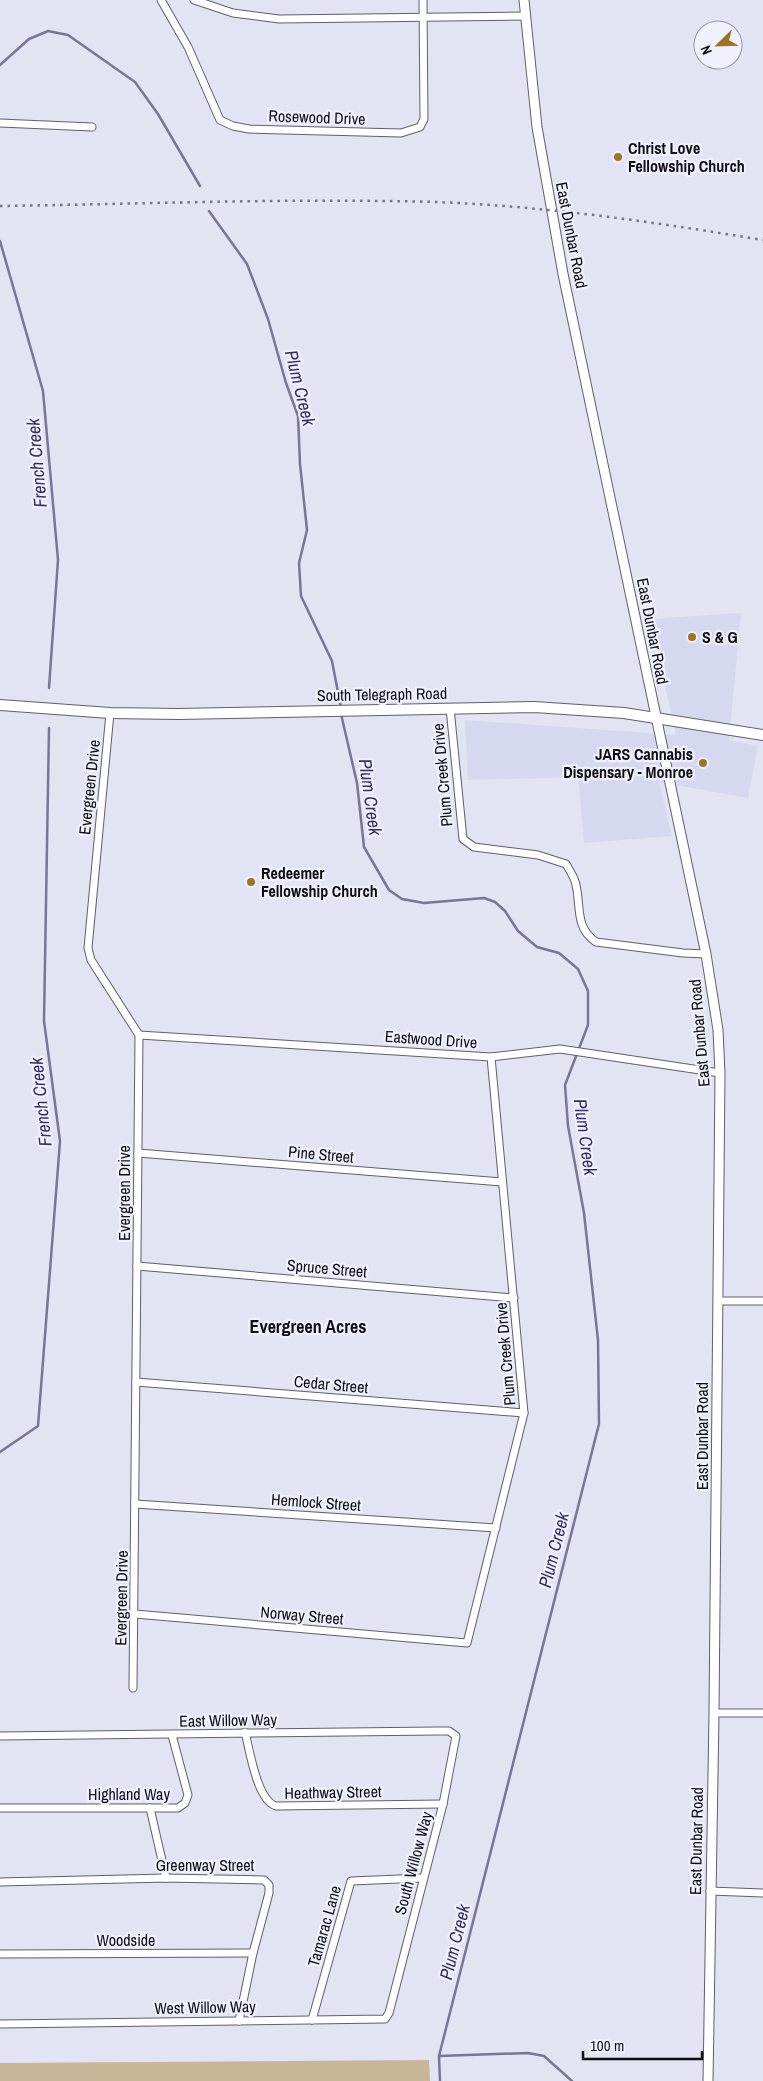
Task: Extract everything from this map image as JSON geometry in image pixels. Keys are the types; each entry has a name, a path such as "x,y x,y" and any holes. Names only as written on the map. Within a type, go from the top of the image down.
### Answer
{"main road":[{"name":"South Telegraph Road","path":"0,705 110,713 178,714 534,707 655,717 763,735"}],"street":[{"name":"Rosewood Drive","path":"161,0 188,47 220,120 233,126 250,129 401,133 420,127 425,109 423,0"},
{"path":"194,0 233,13 261,18 526,16"},
{"name":"East Dunbar Road","path":"524,0 537,126 551,210 655,717 706,954 718,1030 720,1073 718,1301 708,2081"},
{"path":"0,123 92,127"},
{"name":"Plum Creek Drive","path":"450,708 463,839 474,847 538,855 566,864 576,886 582,927 586,936 596,942 706,954"},
{"name":"Evergreen Drive","path":"110,713 88,948 91,960 139,1035 133,1688"},
{"name":"Eastwood Drive","path":"139,1035 491,1057 552,1049 572,1050 720,1073"},
{"name":"Plum Creek Drive","path":"468,1643 524,1414 491,1057"},
{"name":"Pine Street","path":"138,1153 502,1182"},
{"name":"Spruce Street","path":"137,1266 514,1298"},
{"path":"718,1301 763,1301"},
{"name":"Cedar Street","path":"136,1382 524,1414"},
{"name":"Hemlock Street","path":"135,1504 496,1528"},
{"name":"Norway Street","path":"135,1614 468,1643"},
{"path":"714,1713 763,1712"},
{"name":"East Willow Way","path":"0,1736 449,1731 456,1736"},
{"name":"Heathway Street","path":"245,1732 262,1794 269,1804 276,1806 443,1804"},
{"name":"Highland Way","path":"0,1808 178,1808 185,1803 188,1796 172,1735"},
{"name":"South Willow Way","path":"394,1996 443,1804 456,1736"},
{"path":"150,1808 166,1878"},
{"name":"Greenway Street","path":"0,1882 166,1878 264,1880 270,1885 270,1893 253,1953 239,2021"},
{"name":"Tamarac Lane","path":"312,2020 351,1881 423,1878"},
{"path":"710,1892 763,1893"},
{"name":"Woodside","path":"0,1954 253,1953"},
{"name":"West Willow Way","path":"0,2024 385,2019 389,2013 394,1996"}],"shaded area":[{"path":"741,613 729,740 758,746 748,798 659,782 672,836 584,843 578,777 468,780 465,720 676,735 650,619"},
{"path":"429,2060 430,2081 0,2081 0,2063"}],"waterway":[{"name":"Plum Creek","path":"0,65 29,39 48,31 68,35 135,82 158,114 200,186"},
{"name":"Plum Creek","path":"209,211 247,264 268,319 286,383 298,416 300,464 307,530 299,563 301,596 332,661 341,708"},
{"name":"French Creek","path":"0,241 43,391 58,560 49,688"},
{"name":"Plum Creek","path":"341,714 357,783 364,847 389,890 402,899 424,903 484,898 495,902 505,911 518,931 537,947 559,953 578,969 588,991 588,1025 565,1085 568,1126 584,1213 598,1340 599,1424 439,2056 440,2081"},
{"name":"French Creek","path":"0,1452 38,1426 60,1141 44,1021 49,728"},
{"path":"439,2056 528,2053 544,2056 572,2081"}],"railway":[{"path":"0,206 272,201 435,202 558,211 763,240"}],"place":[{"name":"Christ Love Fellowship Church","path":"618,157"},
{"name":"S & G","path":"692,637"},
{"name":"JARS Cannabis Dispensary - Monroe","path":"703,763"},
{"name":"Redeemer Fellowship Church","path":"251,882"}],"district":[{"name":"Evergreen Acres","path":"308,1327"}]}
